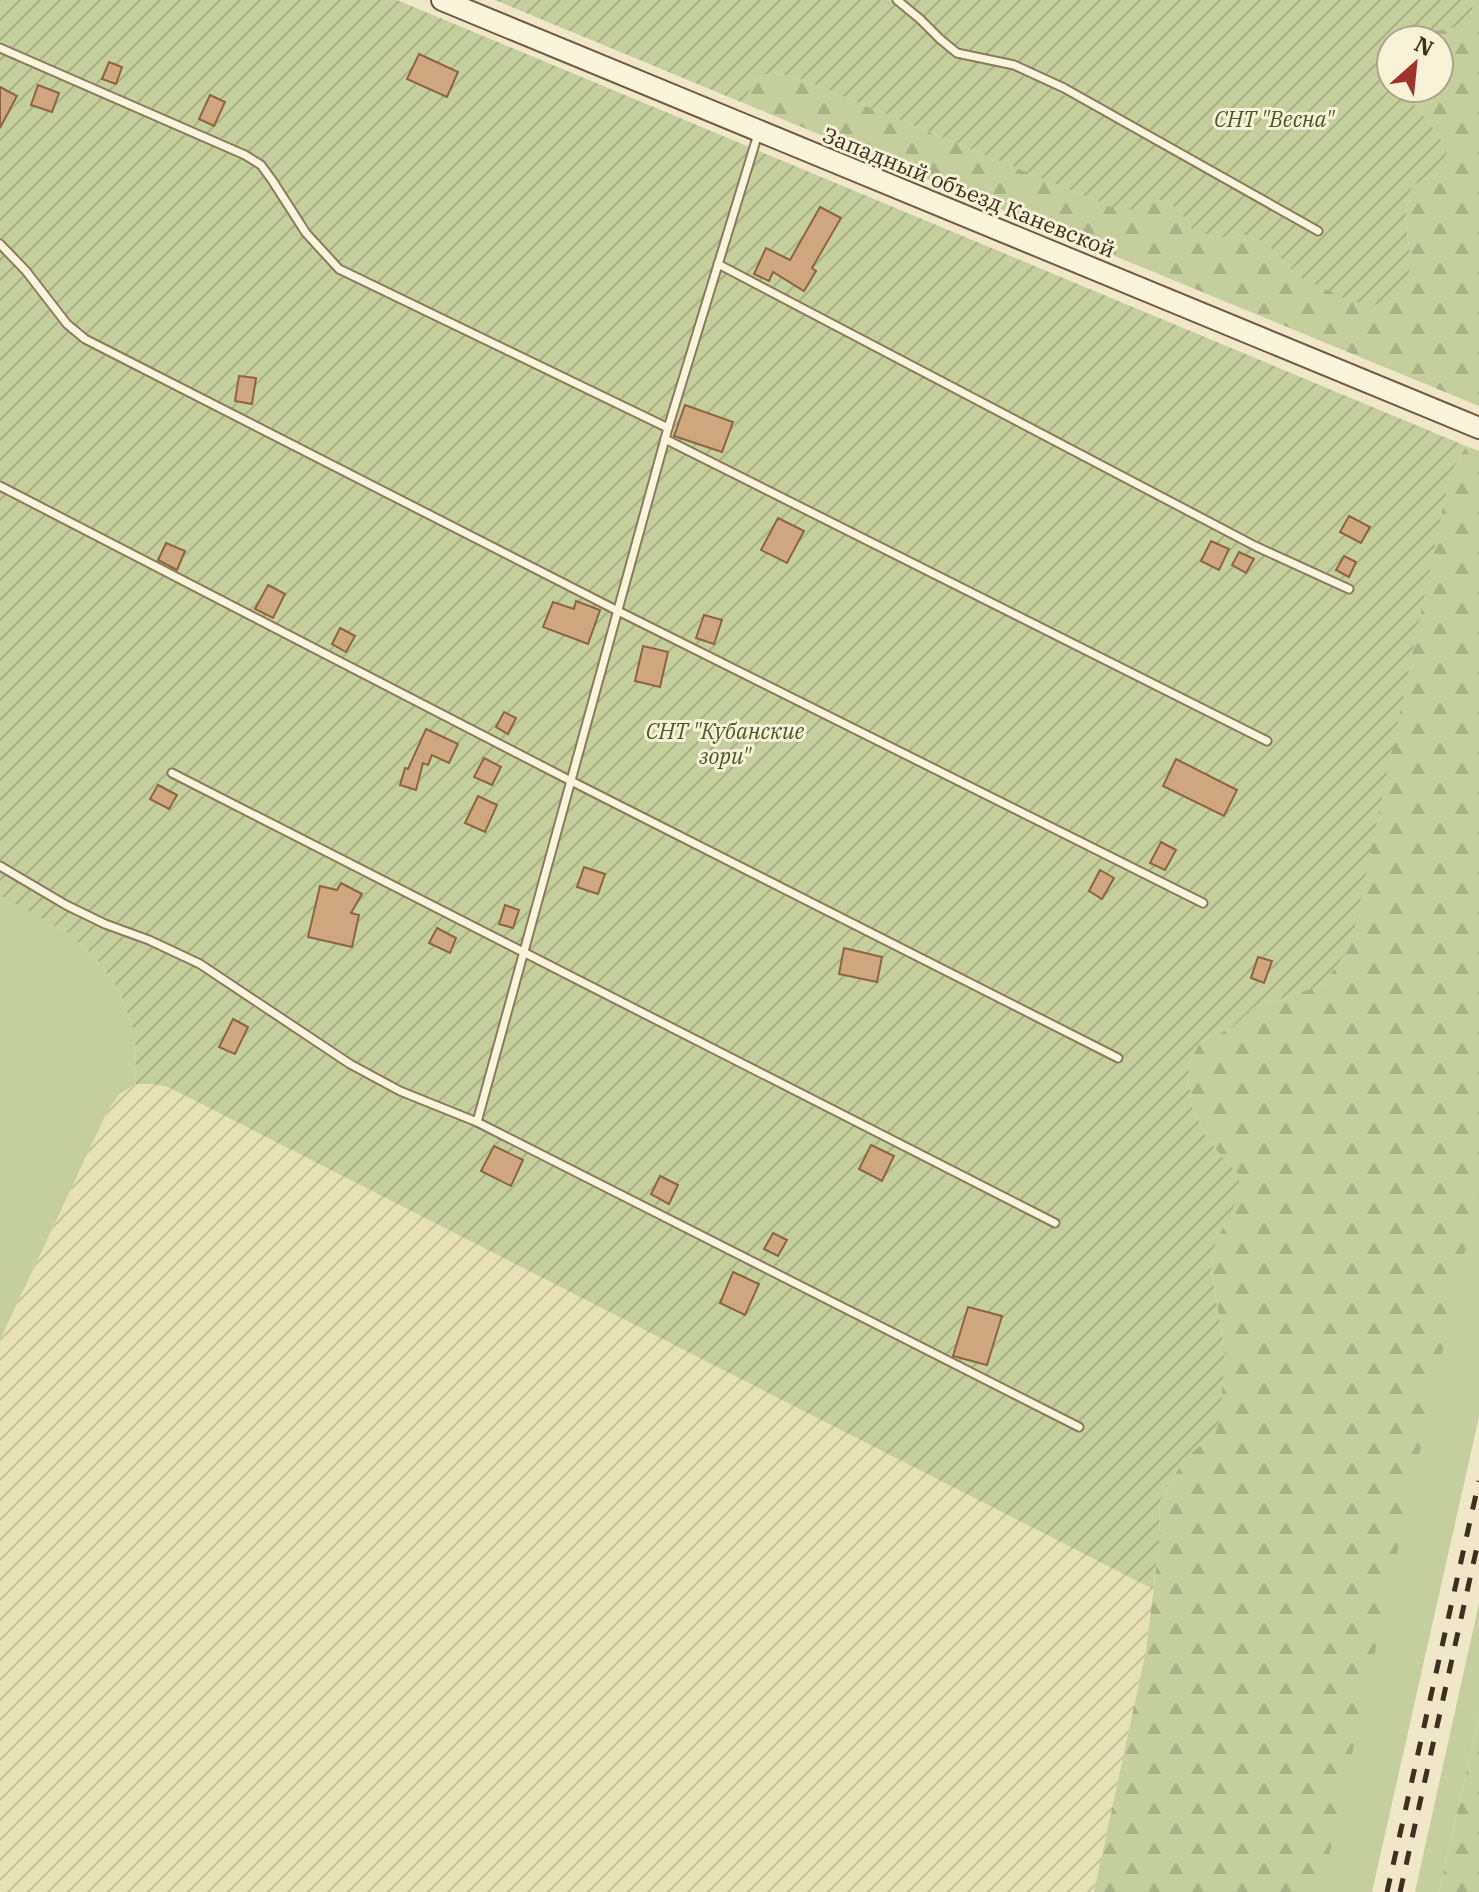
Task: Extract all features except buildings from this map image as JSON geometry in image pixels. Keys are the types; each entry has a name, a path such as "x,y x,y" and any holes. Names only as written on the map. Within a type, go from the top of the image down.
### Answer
{"main road":[{"name":"Западный объезд Каневской","path":"442,0 1479,428"}],"lane":[{"path":"897,0 957,53 1014,65 1064,88 1318,231"},
{"path":"0,48 245,155 261,165 306,233 339,269 668,428"},
{"path":"477,1122 668,428 759,131"},
{"path":"0,244 26,271 67,324 85,339 618,611 1203,903"},
{"path":"718,264 1255,546 1349,589"},
{"path":"665,439 1267,741"},
{"path":"0,486 571,781 1118,1058"},
{"path":"172,773 1055,1223"},
{"path":"0,866 66,905 200,964 300,1033 387,1084 477,1122 1079,1427"}],"shaded area":[{"path":"136,1084 168,1087 1153,1589 1146,1651 1094,1892 0,1892 0,1340 107,1112 119,1094"}],"green space":[{"name":"СНТ \"Кубанские зори\"","path":"0,0 397,0 1466,446 1450,474 1351,945 1323,985 1254,1007 1232,1028 1200,1042 1191,1059 1188,1077 1192,1107 1209,1142 1238,1174 1241,1192 1216,1242 1211,1271 1225,1352 1216,1432 1183,1460 1160,1501 1153,1589 168,1087 136,1084 135,1035 120,992 96,958 68,933 0,895"},
{"name":"СНТ \"Весна\"","path":"495,0 1474,0 1471,15 1460,26 1375,24 1375,104 1415,104 1444,146 1447,164 1412,186 1405,217 1410,255 1409,279 1399,295 1375,305 1350,301 1298,276 1265,242 1244,235 1218,238 1193,230 1178,209 1160,200 1144,200 1133,210 1112,207 798,78 768,74 758,79 748,93 753,107"},
{"path":"1474,0 1479,0 1479,406 753,107 748,93 758,79 768,74 798,78 1112,207 1160,200 1178,209 1194,230 1218,238 1244,235 1265,242 1298,276 1410,255 1405,217 1412,186 1433,175 1432,126 1415,104 1455,104 1455,24 1448,24 1471,15"},
{"path":"1466,446 1479,451 1479,1189 1321,1892 1094,1892 1146,1651 1159,1543 1160,1501 1183,1460 1216,1432 1225,1352 1211,1271 1216,1242 1238,1174 1209,1142 1192,1107 1188,1077 1191,1059 1200,1042 1232,1028 1254,1007 1323,985 1450,474"},
{"path":"0,894 68,933 96,958 120,992 135,1035 136,1084 119,1094 107,1112 0,1340"},
{"path":"1479,1145 1479,1417 1372,1892 1312,1892"},
{"path":"1479,1603 1479,1716 1439,1892 1415,1892"},
{"path":"1479,1716 1479,1892 1439,1892"}],"railway":[{"path":"1387,1892 1479,1481"},
{"path":"1400,1892 1479,1538"}]}
